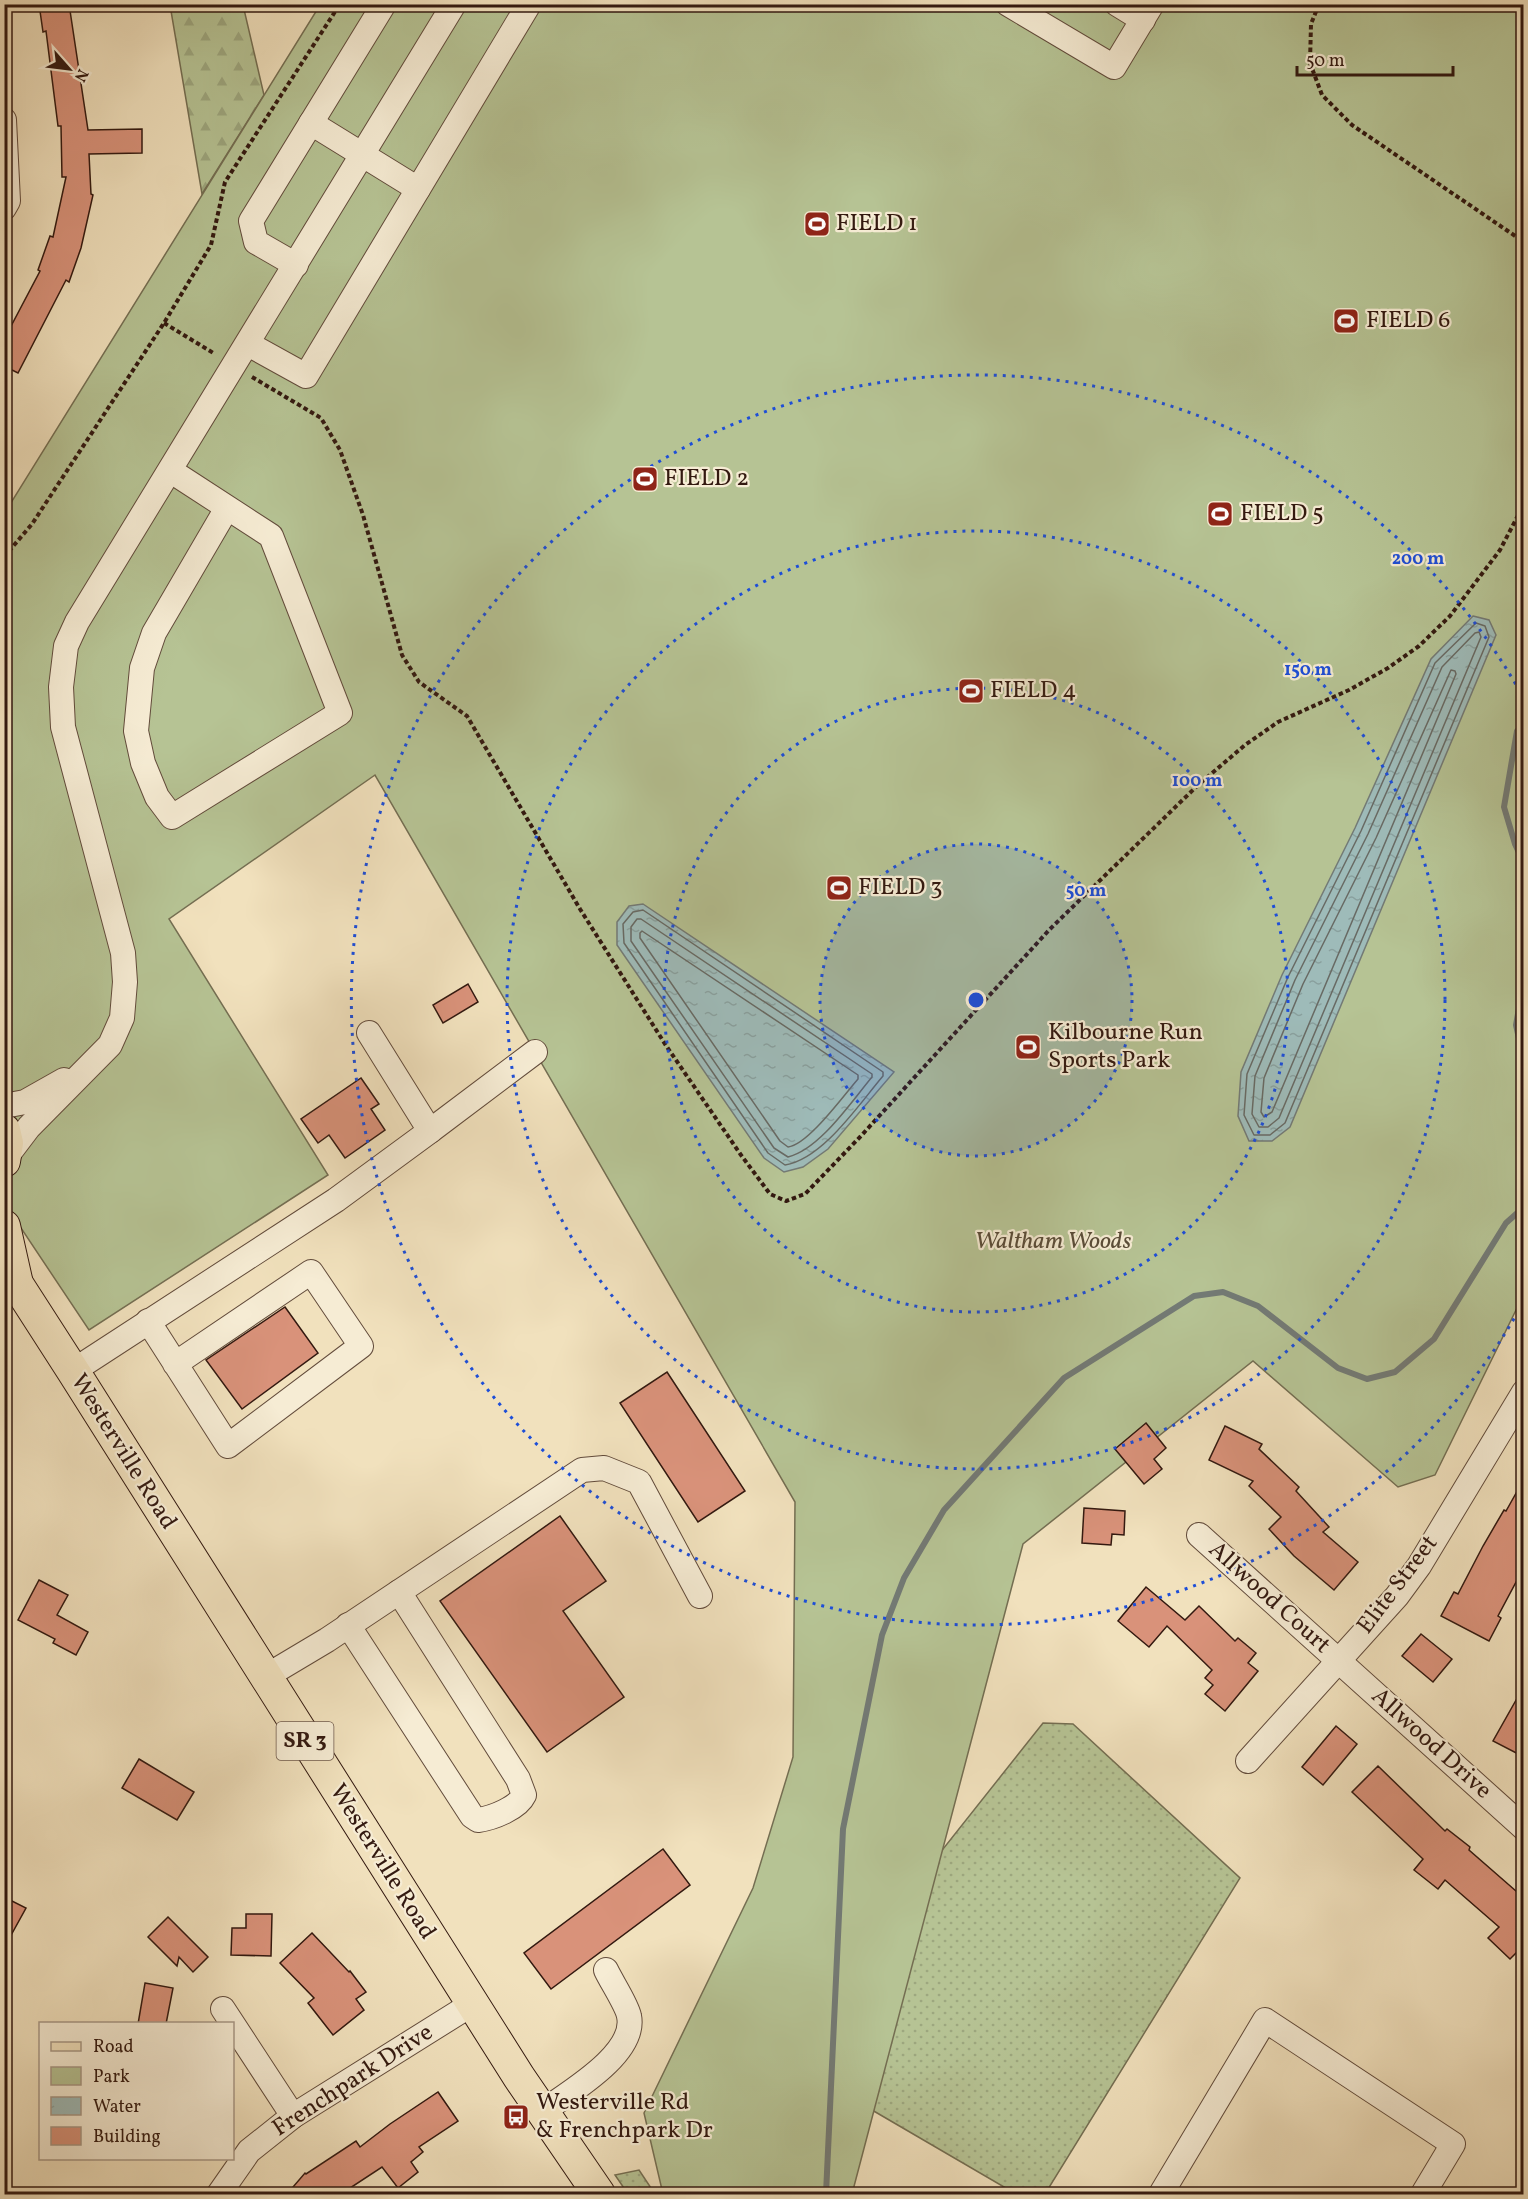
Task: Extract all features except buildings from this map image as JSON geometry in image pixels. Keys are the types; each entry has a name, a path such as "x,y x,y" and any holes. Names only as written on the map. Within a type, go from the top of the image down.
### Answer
{"main road":[{"name":"Westerville Road","path":"4,1226 11,1277 73,1371 472,2004 598,2194"}],"street":[{"path":"296,265 256,242 251,221 384,4"},
{"path":"5,1149 29,1128 85,1068 110,1045 122,1018 125,982 123,953 63,727 61,687 66,646 77,622 454,4"},
{"path":"248,344 306,376 529,4"},
{"path":"1008,4 1114,67 1147,12 1118,4"},
{"path":"4,120 6,205"},
{"path":"311,123 418,189"},
{"path":"171,471 271,536 340,713 172,818 157,796 148,774 136,731 142,668 154,633 227,508"},
{"path":"369,1033 430,1131"},
{"path":"73,1371 336,1200 534,1052"},
{"path":"4,1106 25,1102 85,1068"},
{"path":"148,1321 175,1364 228,1446 361,1346 311,1272 175,1364"},
{"name":"Elite Street","path":"1248,1761 1397,1596 1419,1566 1524,1392"},
{"path":"265,1677 399,1592 582,1470 603,1468 639,1482 700,1596"},
{"name":"Allwood Court","path":"1199,1535 1339,1660"},
{"path":"348,1625 472,1816 478,1820 488,1819 521,1801 524,1794 518,1779 399,1592"},
{"name":"Allwood Drive","path":"1339,1660 1524,1828"},
{"path":"542,2112 605,2066 626,2038 629,2016 606,1970"},
{"name":"Frenchpark Drive","path":"219,2194 249,2151 293,2116 472,2004"},
{"path":"223,2009 232,2022"},
{"path":"1161,2194 1265,2020 1454,2144 1423,2194"},
{"path":"234,2026 293,2116"}],"path":[{"path":"4,557 32,524 164,323 211,245 225,182 340,4"},
{"path":"1319,4 1311,24 1310,63 1322,95 1352,125 1524,242"},
{"path":"164,323 321,418 340,450 359,504 402,655 418,682 467,716 580,909 665,1044 770,1194 786,1201 805,1194 1050,929 1197,786 1245,745 1278,722 1349,690 1388,668 1419,645 1450,616 1500,550 1524,504"}],"green space":[{"path":"170,5 243,5 264,95 202,194"},
{"name":"Kilbourne Run Sports Park","path":"320,5 1523,5 1523,1301 1519,1304 1435,1475 1398,1487 1253,1361 1023,1544 852,2194 663,2194 644,2113 753,1888 793,1757 795,1502 375,775 169,919 328,1175 89,1330 5,1204 4,514"},
{"path":"1043,1723 1073,1724 1240,1878 1045,2194 1016,2194 872,2110 920,1878"},
{"path":"639,2170 655,2194 628,2194 615,2175"}],"water":[{"path":"1473,616 1489,620 1496,635 1290,1127 1272,1141 1249,1141 1238,1116 1241,1072 1282,975 1355,828 1431,659"},
{"path":"643,904 894,1072 828,1149 803,1167 784,1172 764,1158 617,945 617,922 629,906"}],"waterway":[{"path":"1524,724 1517,731 1504,807 1515,844 1524,863"},
{"path":"1524,981 1516,1025 1524,1060"},
{"path":"826,2194 843,1829 882,1635 904,1578 944,1510 1064,1378 1194,1296 1223,1292 1258,1306 1338,1368 1367,1379 1395,1372 1434,1339 1506,1223 1524,1207"}],"place":[{"name":"FIELD 1","path":"817,224"},
{"name":"FIELD 6","path":"1346,321"},
{"name":"FIELD 2","path":"645,479"},
{"name":"FIELD 5","path":"1220,514"},
{"name":"FIELD 4","path":"971,691"},
{"name":"FIELD 3","path":"839,888"},
{"name":"Kilbourne Run Sports Park","path":"1028,1047"},
{"name":"Westerville Rd & Frenchpark Dr","path":"516,2117"}],"park label":[{"name":"Waltham Woods","path":"1053,1242"}]}
